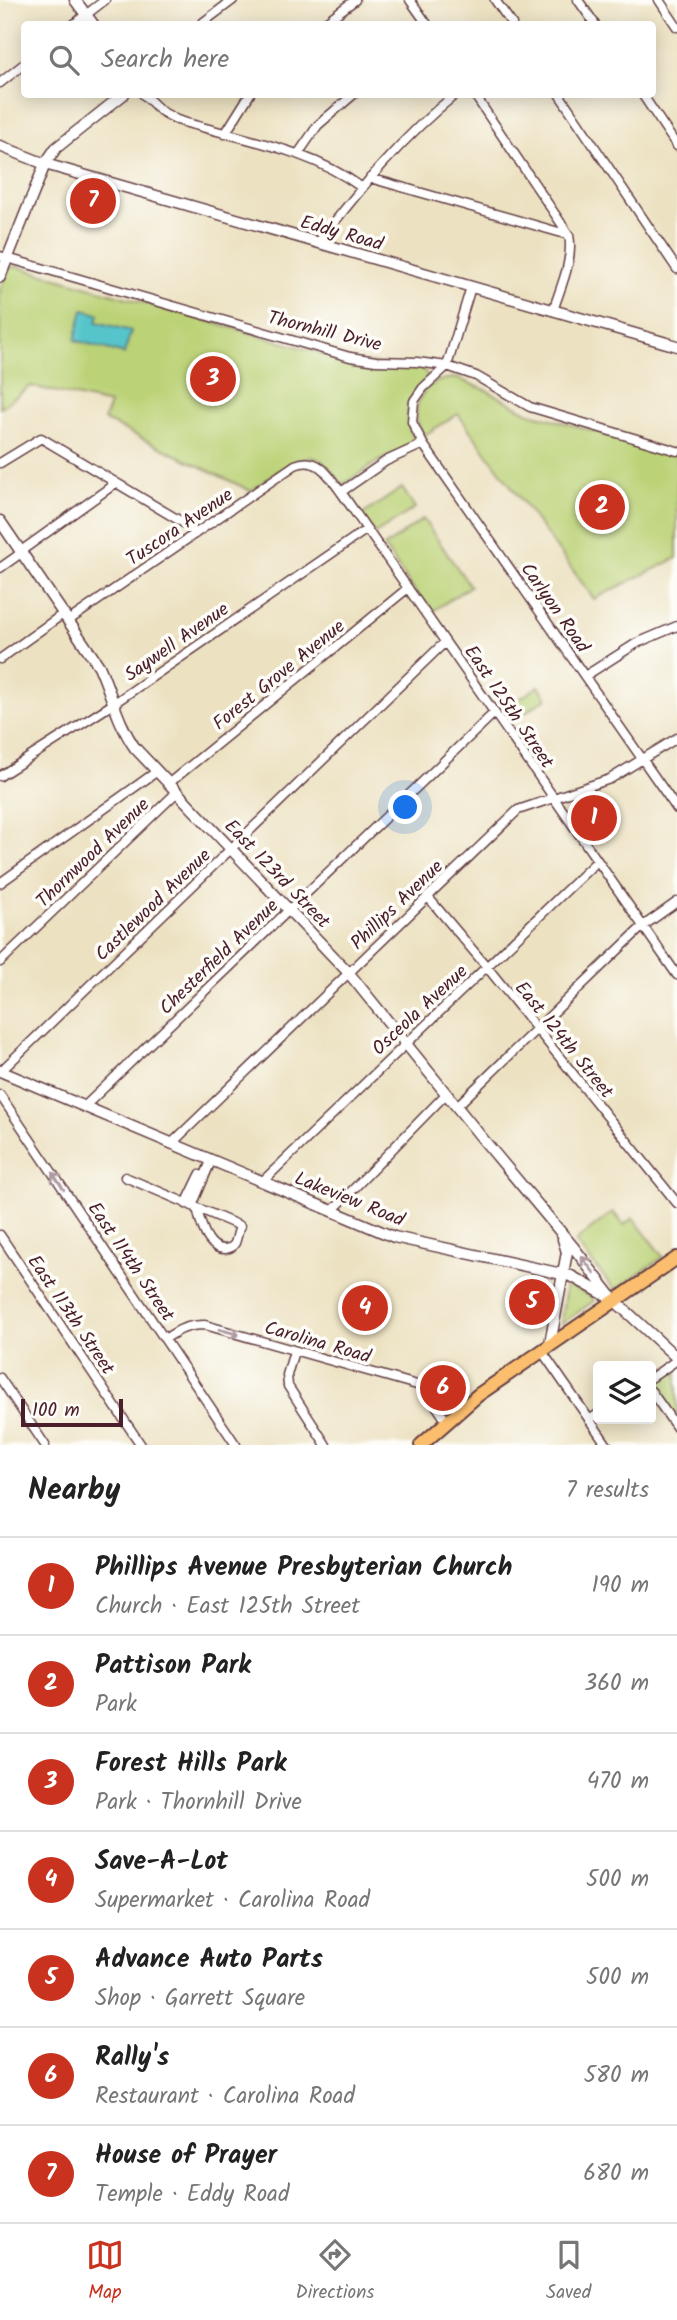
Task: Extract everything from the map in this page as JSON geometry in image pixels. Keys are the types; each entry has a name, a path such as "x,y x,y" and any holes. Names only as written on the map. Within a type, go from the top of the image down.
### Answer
{"main road":[{"path":"430,1442 447,1422 478,1395 677,1258"}],"street":[{"path":"75,0 91,21"},
{"path":"78,21 105,0"},
{"path":"205,21 233,0"},
{"path":"327,21 355,0"},
{"path":"410,0 425,21"},
{"path":"495,0 510,21"},
{"path":"578,0 593,21"},
{"path":"659,0 677,27"},
{"path":"0,83 21,66"},
{"path":"0,277 4,257 45,164 56,148 119,98"},
{"path":"147,98 160,111 177,120 298,154 344,174 361,187"},
{"path":"225,134 248,98"},
{"path":"298,154 318,125 349,98"},
{"path":"318,243 386,158 451,98"},
{"path":"477,98 569,235 569,258 553,311"},
{"path":"562,98 677,269"},
{"path":"645,98 677,146"},
{"name":"Eddy Road","path":"0,145 45,164 677,346"},
{"path":"370,178 569,235"},
{"name":"Thornhill Drive","path":"4,257 351,357 447,366 476,376 530,407 677,451"},
{"path":"447,366 471,287"},
{"name":"Carlyon Road","path":"447,366 417,395 412,410 412,422 423,444 677,809"},
{"path":"0,463 41,438 187,525 195,534"},
{"path":"341,492 386,461 423,444"},
{"name":"East 125th Street","path":"309,461 324,469 341,492 677,975"},
{"name":"Tuscora Avenue","path":"0,659 195,534 295,465 309,461"},
{"path":"0,568 114,482"},
{"name":"East 123rd Street","path":"0,521 99,666 125,733 167,784 348,972 614,1300"},
{"name":"Saywell Avenue","path":"0,776 113,704 367,529"},
{"name":"Forest Grove Avenue","path":"167,784 408,588"},
{"path":"585,676 637,643 677,626"},
{"name":"Castlewood Avenue","path":"1,1071 445,642"},
{"name":"Chesterfield Avenue","path":"85,1106 494,713"},
{"name":"Phillips Avenue","path":"171,1143 518,810 610,779 677,738"},
{"path":"0,883 156,772"},
{"name":"Thornwood Avenue","path":"0,962 176,793"},
{"name":"Osceola Avenue","path":"263,1181 597,860"},
{"name":"East 124th Street","path":"427,896 677,1203"},
{"path":"457,1106 643,926 677,902"},
{"name":"Lakeview Road","path":"1,1071 394,1237 562,1272 614,1300 677,1359"},
{"path":"333,1210 446,1094"},
{"name":"East 114th Street","path":"0,1095 236,1445"},
{"path":"125,1177 192,1206 240,1226 230,1248 221,1249 214,1245 201,1227 192,1206 209,1160"},
{"path":"559,1233 567,1248 545,1347 607,1445"},
{"name":"East 113th Street","path":"0,1236 141,1445"},
{"name":"Carolina Road","path":"165,1339 181,1328 205,1325 424,1387 447,1422"},
{"path":"294,1351 287,1375 288,1386 326,1445"},
{"path":"656,1374 677,1359"},
{"path":"0,1378 45,1445"},
{"path":"656,1398 677,1428"},
{"path":"589,1420 593,1417"}],"green space":[{"path":"15,266 352,362 422,368 428,376 408,408 409,425 415,444 377,462 344,484 321,461 311,457 283,468 251,491 104,420 110,404 31,386 0,408 0,289 8,270"},
{"path":"456,378 486,390 527,412 677,455 677,558 594,599 458,414 423,436 417,415 421,397 426,389 434,384"},
{"path":"402,488 415,508 375,534 362,515"},
{"path":"423,519 470,586 430,613 384,547"},
{"path":"539,686 547,698 506,725 498,713"},
{"path":"613,1212 624,1225 633,1218 663,1257 615,1290 575,1242"},
{"path":"566,1284 592,1297 594,1301 561,1324"},
{"path":"677,1368 677,1418 656,1387 656,1381"}],"water":[{"path":"83,310 99,314 97,322 131,331 124,354 75,340"}],"place":[{"name":"House of Prayer","path":"93,201"},
{"name":"Forest Hills Park","path":"213,379"},
{"name":"Pattison Park","path":"602,507"},
{"name":"Phillips Avenue Presbyterian Church","path":"594,818"},
{"name":"Advance Auto Parts","path":"532,1302"},
{"name":"Save-A-Lot","path":"365,1308"},
{"name":"Rally's","path":"443,1388"}]}
